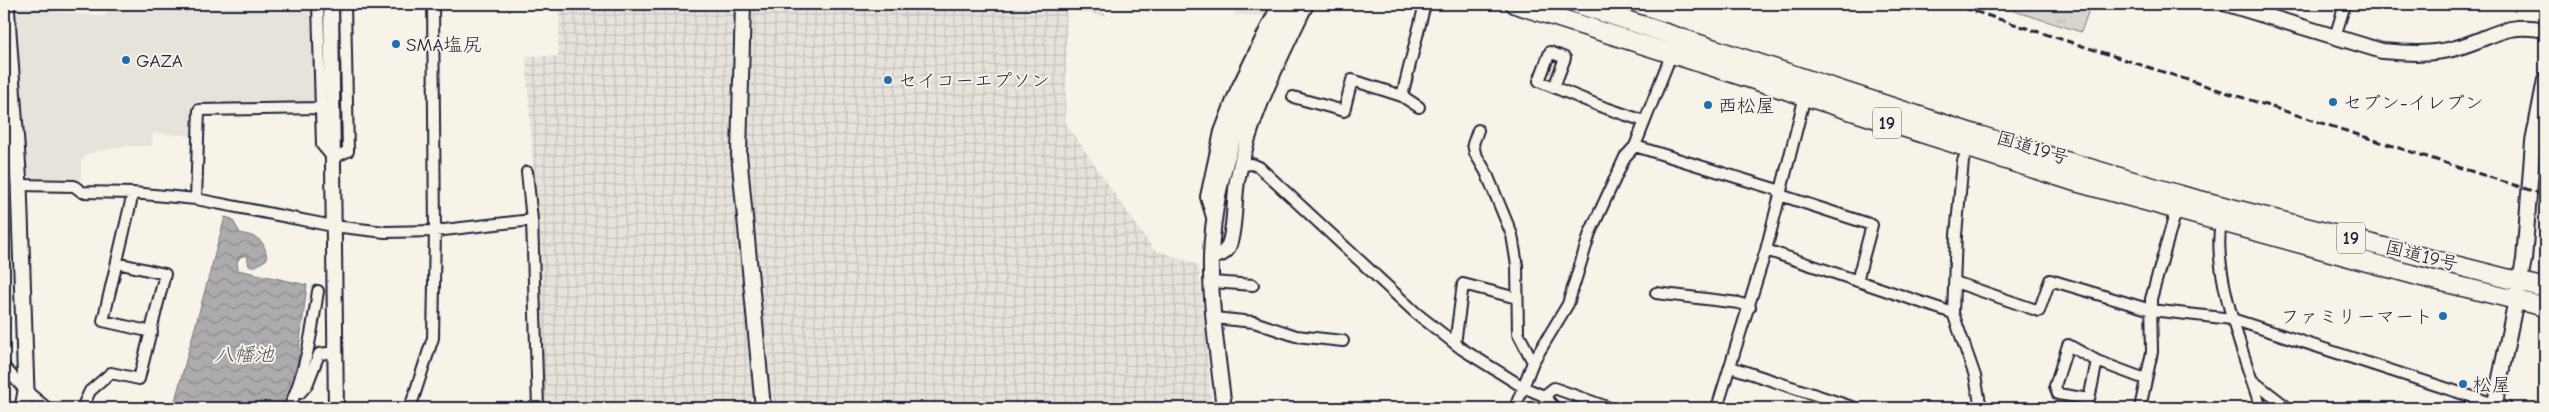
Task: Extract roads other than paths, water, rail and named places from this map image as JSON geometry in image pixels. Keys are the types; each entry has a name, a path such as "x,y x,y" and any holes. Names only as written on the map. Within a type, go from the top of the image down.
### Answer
{"highway":[{"name":"国道19号","path":"1515,4 1810,80 1972,141"},
{"name":"国道19号","path":"1577,4 1805,96 1972,141 2178,203 2545,288"},
{"name":"国道19号","path":"2178,203 2221,224 2545,307"}],"main road":[{"path":"6,4 6,64 19,185 26,391 23,408"}],"street":[{"path":"318,4 319,108 322,145 333,158"},
{"path":"331,4 336,408"},
{"path":"333,158 348,152 345,4"},
{"path":"410,408 433,338 435,231 433,4"},
{"path":"743,4 739,154 763,408"},
{"path":"1215,220 1208,197 1222,132 1238,90 1280,4"},
{"path":"1224,408 1214,318 1211,257 1223,171 1234,131 1258,74 1292,4"},
{"path":"1211,257 1222,255 1229,246 1235,195 1243,165 1244,150 1254,116 1306,4"},
{"path":"1402,96 1425,4"},
{"path":"2335,37 2345,4"},
{"path":"2234,5 2382,51 2408,54 2455,48 2505,29 2530,27 2545,30"},
{"path":"1515,408 1533,362 1568,304 1590,233 1625,157 1635,146 1675,45"},
{"path":"1293,97 1344,111 1352,80 1402,96 1419,107"},
{"path":"1717,408 1750,307 1810,80"},
{"path":"1955,282 2038,310 2050,280 2151,310 2232,319 2499,407 2521,282 2532,142 2543,101 2545,80"},
{"path":"1554,87 1600,106 1644,121"},
{"path":"196,199 199,110 319,108"},
{"path":"1478,130 1472,144 1486,172 1512,235 1517,265 1518,333 1533,362"},
{"path":"1972,141 1963,161 1956,235 1953,313 1975,376 1981,408"},
{"path":"1635,146 1781,193 1872,225 1857,281"},
{"path":"1243,165 1252,164 1259,167 1416,312 1455,344 1523,387 1544,396 1555,408"},
{"path":"527,172 532,220 538,408"},
{"path":"19,185 74,186 82,192 133,193 196,199 333,226 385,232 435,231 532,220"},
{"path":"133,193 103,321 152,332"},
{"path":"2140,408 2152,352 2152,299 2178,203"},
{"path":"2221,224 2218,240 2232,319 2260,408"},
{"path":"1766,250 1953,313"},
{"path":"82,408 90,391 111,373 139,379 152,332 165,274 117,263"},
{"path":"1212,282 1253,285"},
{"path":"1455,344 1463,284 1517,298"},
{"path":"291,404 307,356 318,291"},
{"path":"1656,293 1740,303 1750,307"},
{"path":"1214,318 1254,322 1296,336 1343,341"},
{"path":"2097,361 2089,398 2058,394 2055,386 2068,345 2097,361 2145,379"},
{"path":"291,404 306,385 319,354 327,353"},
{"path":"4,367 26,391 47,408"},
{"path":"1731,367 1855,408"},
{"path":"2253,381 2288,408"},
{"path":"1544,396 1554,388 1610,408"}],"water":[{"name":"八幡池","path":"225,217 232,219 240,233 260,240 265,247 267,259 256,266 249,266 247,255 240,257 237,262 238,270 307,285 297,365 280,408 173,408"}],"railway":[{"path":"1952,4 2545,195"}],"place":[{"name":"SMA塩尻","path":"396,44"},
{"name":"GAZA","path":"126,60"},
{"name":"セイコーエプソン","path":"888,80"},
{"name":"セブン-イレブン","path":"2333,102"},
{"name":"西松屋","path":"1708,105"},
{"name":"ファミリーマート","path":"2443,316"},
{"name":"松屋","path":"2463,384"}]}
